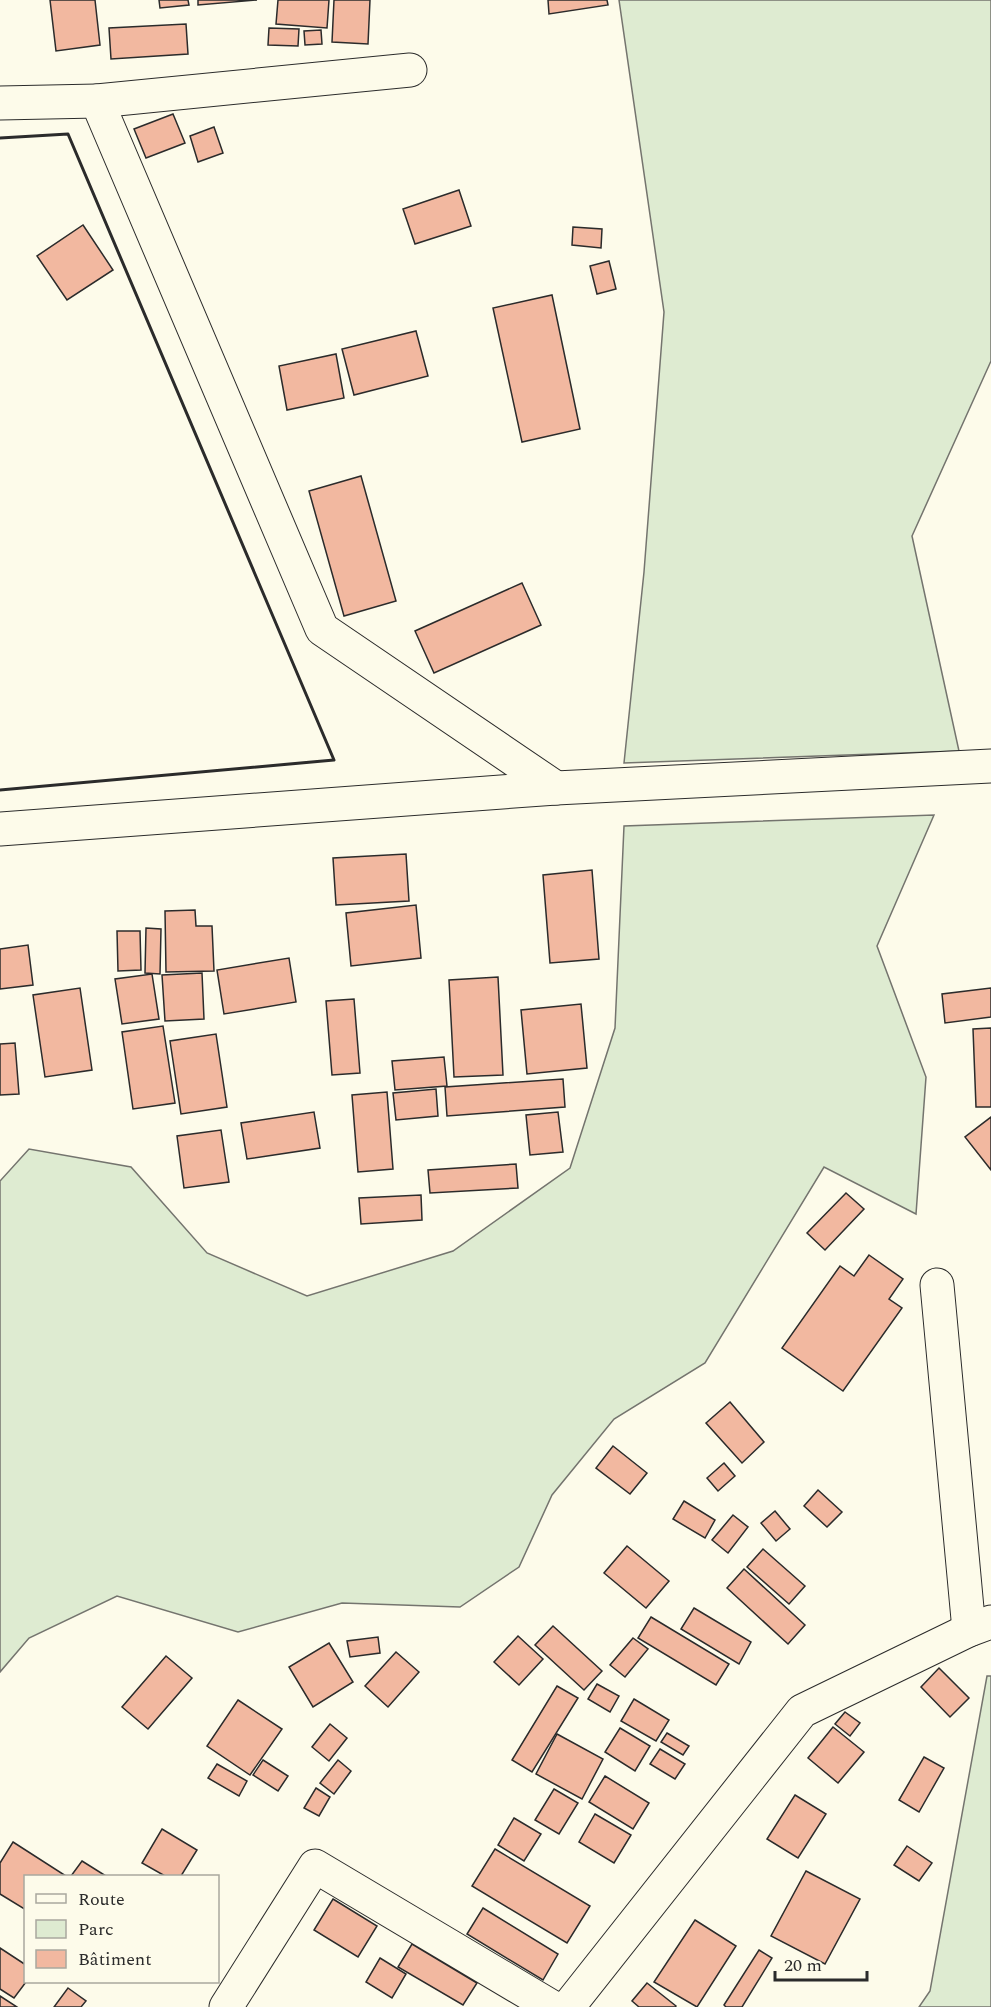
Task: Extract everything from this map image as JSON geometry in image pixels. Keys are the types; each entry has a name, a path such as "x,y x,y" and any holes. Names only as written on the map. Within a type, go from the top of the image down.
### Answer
{"street":[{"path":"0,103 97,101 410,70"},
{"path":"97,101 322,628 556,788"},
{"path":"0,829 556,788 991,766"},
{"path":"568,2007 802,1711 980,1626 937,1285"},
{"path":"226,2007 315,1866 552,2007"}],"green space":[{"path":"619,0 991,0 991,361 912,536 959,751 624,763 644,572 664,312"},
{"path":"934,815 877,946 926,1077 916,1214 824,1167 705,1363 614,1419 552,1495 519,1567 460,1607 342,1603 238,1632 117,1596 29,1638 0,1672 0,1181 29,1149 131,1167 207,1253 307,1296 453,1251 570,1168 615,1028 624,826"},
{"path":"987,1676 991,1676 991,2007 919,2007 930,1991"}],"building":[{"path":"50,0 95,0 100,45 56,51"},
{"path":"159,0 188,0 189,5 160,8"},
{"path":"198,0 257,0 198,5"},
{"path":"278,0 329,0 327,28 276,24"},
{"path":"334,0 370,0 368,44 332,42"},
{"path":"548,0 607,0 608,5 549,14"},
{"path":"186,24 188,54 111,59 109,28"},
{"path":"269,28 299,29 298,46 268,45"},
{"path":"321,30 322,44 305,45 304,31"},
{"path":"173,114 185,143 146,158 134,129"},
{"path":"214,127 223,153 198,162 190,136"},
{"path":"459,190 471,226 415,244 403,209"},
{"path":"83,225 113,270 67,300 37,256"},
{"path":"573,227 602,229 601,248 572,245"},
{"path":"609,261 616,289 597,294 590,266"},
{"path":"552,295 580,429 522,442 493,308"},
{"path":"416,331 428,376 354,395 342,349"},
{"path":"336,354 344,398 287,410 279,366"},
{"path":"361,476 396,601 344,616 309,491"},
{"path":"522,583 541,625 434,673 415,631"},
{"path":"406,854 409,901 336,905 333,858"},
{"path":"592,870 599,959 550,963 543,875"},
{"path":"416,905 421,958 351,966 346,913"},
{"path":"195,910 196,926 212,926 214,971 166,972 165,911"},
{"path":"146,928 161,929 160,974 145,973"},
{"path":"117,931 140,931 141,970 118,971"},
{"path":"28,945 33,985 0,989 0,949"},
{"path":"289,958 296,1002 224,1014 217,970"},
{"path":"202,973 204,1019 165,1021 162,975"},
{"path":"152,974 159,1019 122,1024 115,979"},
{"path":"498,977 503,1075 454,1077 449,980"},
{"path":"80,988 92,1070 45,1077 33,995"},
{"path":"991,988 991,1017 945,1023 942,994"},
{"path":"354,999 360,1073 332,1075 326,1001"},
{"path":"581,1004 587,1068 527,1074 521,1010"},
{"path":"163,1026 175,1103 133,1109 122,1032"},
{"path":"991,1028 991,1107 976,1107 973,1029"},
{"path":"216,1034 227,1107 181,1114 170,1041"},
{"path":"15,1043 19,1094 0,1095 0,1044"},
{"path":"444,1057 447,1086 395,1090 392,1061"},
{"path":"563,1079 565,1107 447,1116 445,1087"},
{"path":"436,1089 438,1116 396,1120 393,1093"},
{"path":"387,1092 393,1169 358,1172 352,1095"},
{"path":"314,1112 320,1148 247,1159 241,1123"},
{"path":"558,1112 563,1152 530,1155 526,1115"},
{"path":"991,1117 991,1170 965,1137"},
{"path":"221,1130 229,1182 184,1188 177,1136"},
{"path":"516,1164 518,1188 430,1193 428,1170"},
{"path":"846,1193 864,1209 825,1250 807,1233"},
{"path":"421,1195 422,1220 361,1224 359,1198"},
{"path":"869,1255 903,1279 889,1299 902,1308 843,1391 782,1348 840,1266 854,1276"},
{"path":"730,1402 764,1442 742,1463 706,1423"},
{"path":"613,1446 647,1473 630,1494 596,1468"},
{"path":"724,1463 735,1476 718,1491 707,1478"},
{"path":"818,1490 842,1512 827,1527 804,1506"},
{"path":"684,1501 715,1520 705,1538 673,1519"},
{"path":"775,1511 790,1529 776,1541 761,1523"},
{"path":"733,1515 748,1527 728,1553 712,1540"},
{"path":"627,1546 669,1581 646,1608 604,1573"},
{"path":"763,1549 805,1586 789,1604 747,1567"},
{"path":"744,1569 805,1625 788,1644 727,1588"},
{"path":"694,1608 751,1642 739,1664 681,1629"},
{"path":"651,1617 729,1664 716,1685 638,1638"},
{"path":"553,1626 602,1671 584,1690 535,1645"},
{"path":"518,1636 543,1659 519,1685 494,1662"},
{"path":"378,1637 380,1653 350,1657 347,1641"},
{"path":"633,1638 648,1649 625,1677 610,1665"},
{"path":"329,1643 353,1682 313,1707 289,1667"},
{"path":"396,1652 419,1672 388,1707 365,1686"},
{"path":"166,1656 192,1678 148,1729 122,1707"},
{"path":"939,1668 969,1698 950,1717 921,1687"},
{"path":"597,1684 619,1696 610,1712 588,1699"},
{"path":"557,1686 578,1698 532,1772 512,1760"},
{"path":"634,1699 669,1720 656,1741 621,1721"},
{"path":"238,1700 282,1729 250,1775 207,1746"},
{"path":"845,1712 860,1723 850,1736 835,1724"},
{"path":"330,1724 347,1738 329,1761 312,1747"},
{"path":"833,1727 864,1752 838,1783 808,1758"},
{"path":"620,1728 650,1746 635,1771 605,1752"},
{"path":"667,1733 689,1746 683,1755 661,1742"},
{"path":"557,1734 603,1759 582,1799 536,1774"},
{"path":"660,1749 685,1764 675,1779 650,1764"},
{"path":"924,1757 944,1768 919,1812 899,1800"},
{"path":"263,1760 288,1776 278,1791 253,1775"},
{"path":"338,1760 351,1771 334,1794 320,1783"},
{"path":"217,1764 247,1781 239,1796 208,1778"},
{"path":"605,1776 649,1803 633,1829 589,1802"},
{"path":"316,1788 330,1797 319,1816 304,1808"},
{"path":"554,1789 578,1803 559,1834 535,1820"},
{"path":"795,1795 826,1814 798,1858 767,1839"},
{"path":"595,1814 631,1835 614,1863 579,1842"},
{"path":"514,1818 541,1834 524,1861 498,1845"},
{"path":"162,1829 197,1850 182,1875 163,1875 142,1863"},
{"path":"13,1842 64,1875 24,1875 24,1909 0,1894 0,1863"},
{"path":"907,1846 932,1863 919,1881 894,1865"},
{"path":"495,1849 590,1906 567,1943 472,1886"},
{"path":"82,1861 104,1875 72,1875"},
{"path":"806,1871 860,1899 825,1964 771,1936"},
{"path":"333,1899 377,1926 358,1957 314,1930"},
{"path":"483,1908 558,1954 543,1980 467,1934"},
{"path":"695,1920 736,1946 697,2007 654,1982"},
{"path":"412,1944 477,1983 463,2005 398,1967"},
{"path":"0,1948 24,1964 25,1983 14,1998 0,1989"},
{"path":"759,1950 772,1958 742,2007 726,2007 724,2005"},
{"path":"380,1958 406,1974 392,1998 366,1982"},
{"path":"647,1983 676,2006 639,2007 632,2001"},
{"path":"68,1988 86,2001 81,2007 54,2007"},
{"path":"0,1996 17,2007 0,2007"}],"wall":[{"path":"0,138 68,134 334,760 0,790"}]}
